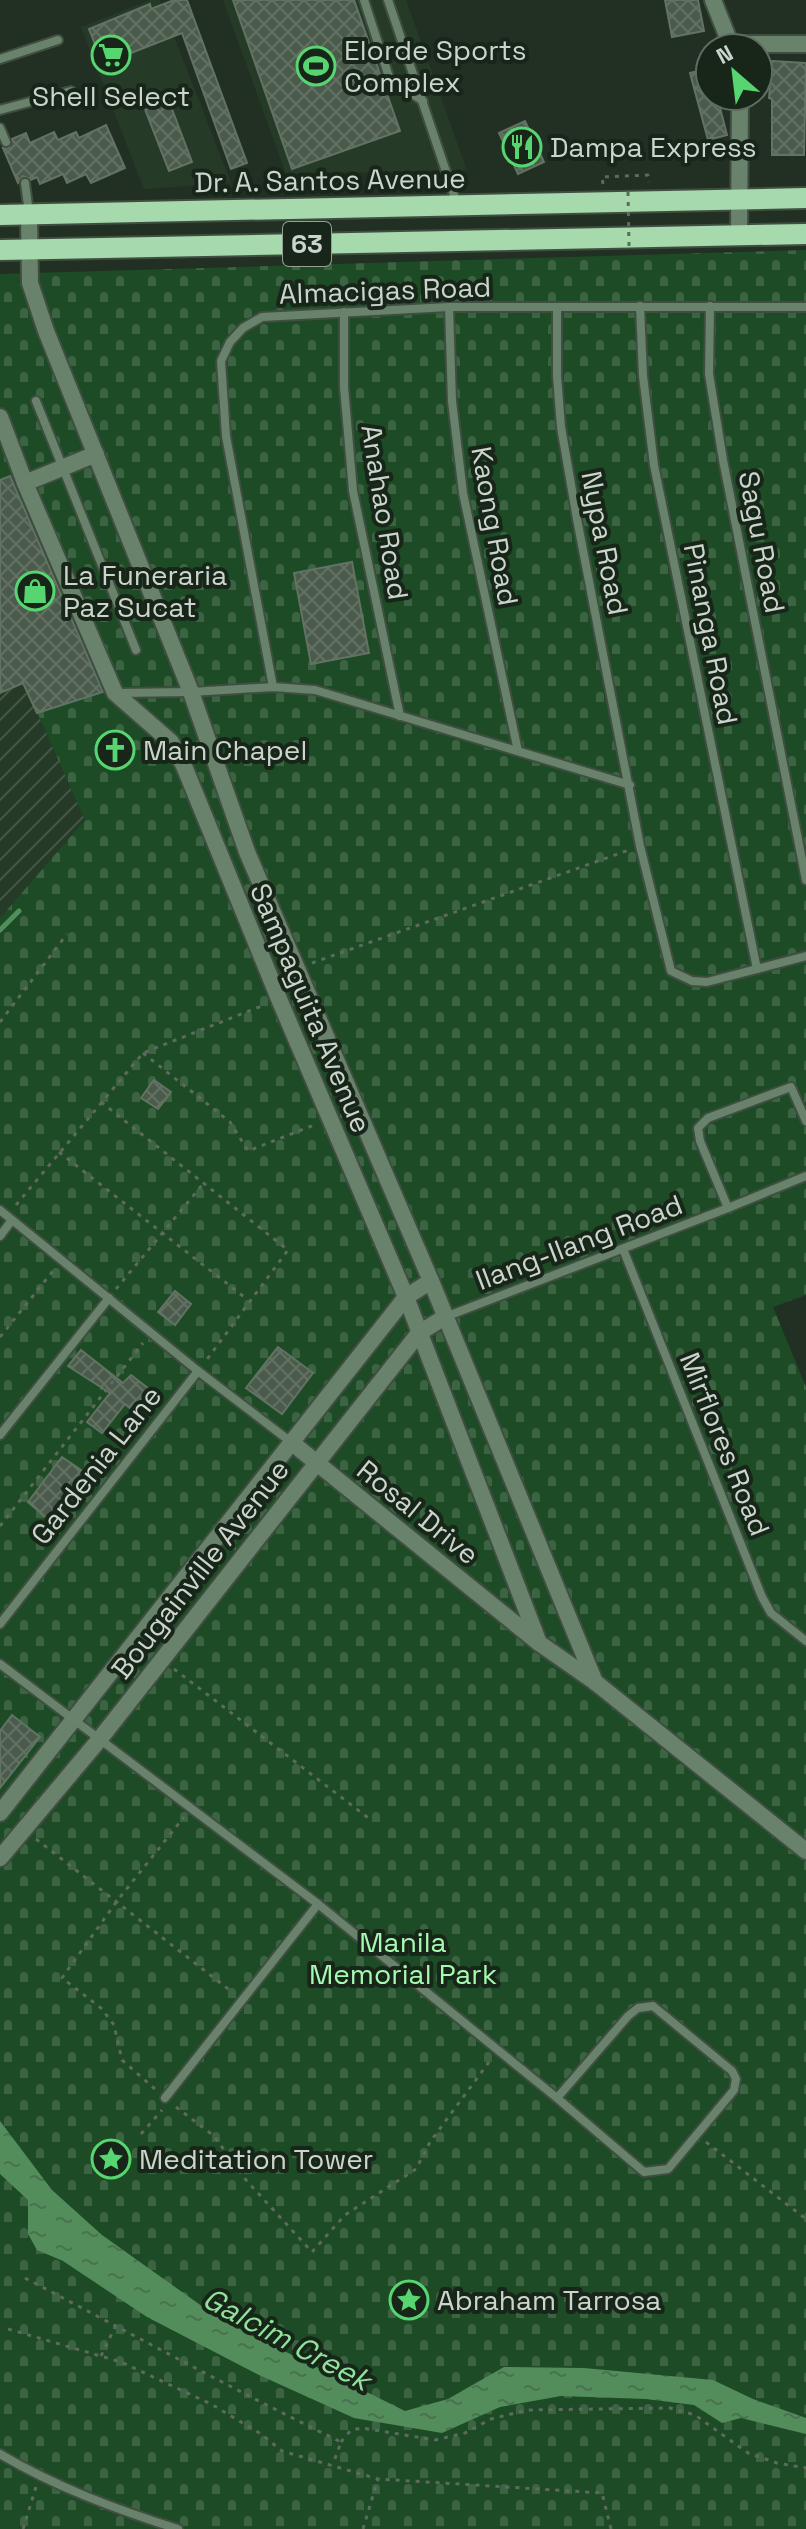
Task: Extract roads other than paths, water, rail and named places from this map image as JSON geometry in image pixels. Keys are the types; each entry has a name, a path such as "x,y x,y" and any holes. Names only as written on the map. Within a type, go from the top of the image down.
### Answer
{"main road":[{"name":"Dr. A. Santos Avenue","path":"0,215 806,198"},
{"name":"63","path":"0,250 806,234"}],"street":[{"path":"715,3 726,32"},
{"path":"774,45 806,44"},
{"path":"739,235 740,112"},
{"name":"Sampaguita Avenue","path":"29,214 30,283 34,295 191,692 247,852 431,1281 595,1682"},
{"name":"Sampaguita Avenue","path":"0,417 115,693 171,742 184,766 406,1297 539,1643"},
{"path":"25,483 96,454"},
{"path":"240,904 264,895"},
{"name":"Bougainville Avenue","path":"0,1813 406,1297 431,1281"},
{"name":"Bougainville Avenue","path":"0,1858 99,1740 419,1333 445,1317"},
{"name":"Rosal Drive","path":"291,1442 539,1643 595,1682 806,1851"}],"lane":[{"path":"364,0 390,80 424,101"},
{"path":"388,0 457,205"},
{"path":"0,59 58,40"},
{"path":"0,110 71,91"},
{"path":"0,128 6,142"},
{"path":"25,183 29,214"},
{"name":"Pinanga Road","path":"640,306 643,376 654,465 757,969"},
{"name":"Sagu Road","path":"710,306 709,374 723,460 806,880"},
{"name":"Almacigas Road","path":"273,687 226,436 221,361 230,342 243,328 262,317 449,307 806,307"},
{"name":"Kaong Road","path":"449,307 452,401 463,493 518,751"},
{"name":"Nypa Road","path":"557,307 561,427 630,785"},
{"name":"Anahao Road","path":"344,312 344,387 353,491 400,716"},
{"path":"36,401 136,650"},
{"path":"115,693 273,687 315,690 630,785 640,846 671,971 692,981 707,982 806,956"},
{"path":"728,1208 700,1141 698,1128 708,1118 791,1087 806,1121"},
{"name":"Ilang-Ilang Road","path":"445,1317 806,1176"},
{"name":"Rosal Drive","path":"0,1210 198,1371 291,1442"},
{"path":"0,1236 12,1220"},
{"name":"Mirflores Road","path":"623,1249 762,1597 771,1613 806,1641"},
{"path":"0,1435 109,1298"},
{"name":"Gardenia Lane","path":"0,1624 198,1371"},
{"path":"0,1664 318,1904 644,2172 668,2169 734,2090 736,2079 732,2071 653,2006 638,2008 628,2016 557,2098"},
{"path":"165,2098 318,1904"},
{"path":"0,2454 39,2477 148,2524 178,2529"}],"water":[{"path":"0,2121 52,2190 102,2235 220,2319 405,2411 448,2399 504,2367 584,2368 713,2380 753,2399 806,2418 806,2434 741,2418 722,2423 694,2405 646,2399 561,2396 500,2407 442,2433 354,2418 259,2375 147,2317 63,2261 37,2250 28,2234 28,2200 0,2174"}],"waterway":[{"name":"Galcim Creek","path":"0,930 19,911"}],"place":[{"name":"Shell Select","path":"111,55"},
{"name":"Elorde Sports Complex","path":"316,66"},
{"name":"Dampa Express","path":"522,147"},
{"name":"La Funeraria Paz Sucat","path":"35,591"},
{"name":"Main Chapel","path":"115,750"},
{"name":"Meditation Tower","path":"111,2159"},
{"name":"Abraham Tarrosa","path":"409,2300"}],"park label":[{"name":"Manila Memorial Park","path":"403,1958"}]}
